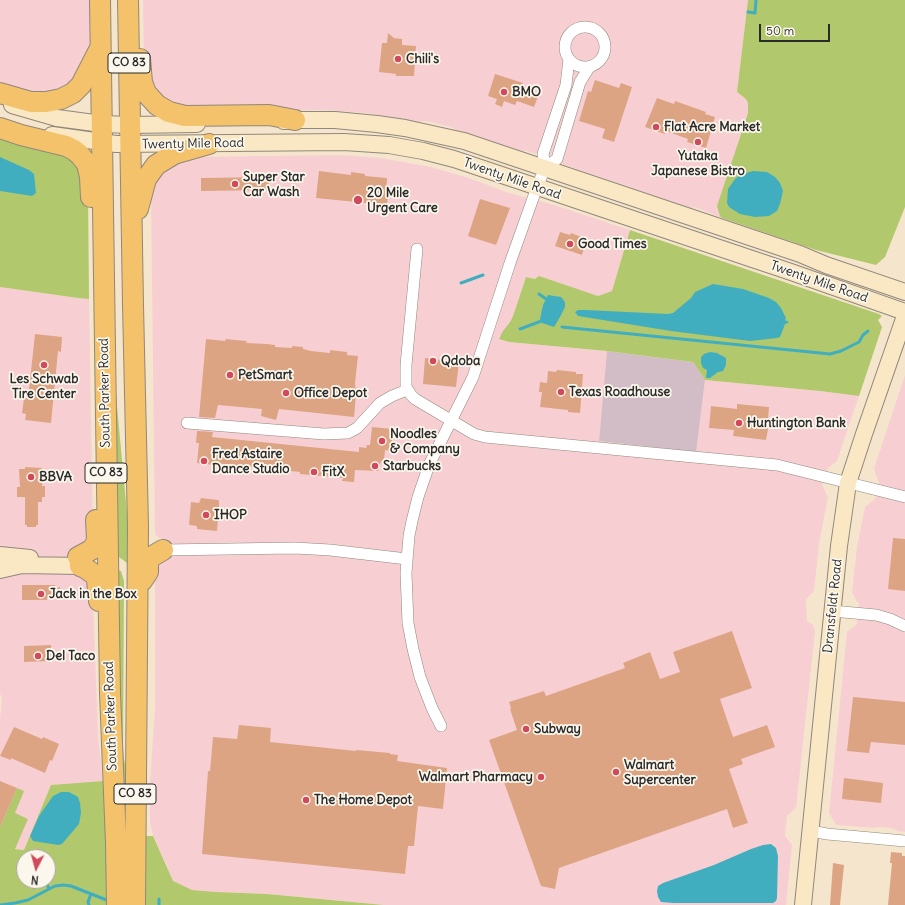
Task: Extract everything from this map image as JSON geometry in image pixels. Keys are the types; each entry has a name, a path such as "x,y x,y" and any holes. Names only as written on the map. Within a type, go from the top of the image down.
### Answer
{"highway":[{"name":"South Parker Road","path":"100,0 110,693 126,843 135,905"},
{"name":"South Parker Road","path":"117,905 126,843 136,671 138,586 128,0"},
{"path":"139,0 142,82 148,97 156,106 185,116 269,115 295,120"},
{"path":"0,93 18,99 36,102 55,101 67,97 81,85 100,49"},
{"path":"0,128 21,135 66,146 77,152 87,164 90,177 92,208 103,223"},
{"path":"132,234 146,179 152,170 159,162 169,157 209,144"},
{"path":"79,562 95,545 96,540 95,415 105,388"},
{"path":"138,527 147,533 148,538 154,545 163,550"},
{"name":"CO 83","path":"138,586 148,572 148,563 151,557 163,550"},
{"path":"79,562 108,557 117,561 122,566 126,576 136,671"},
{"path":"79,562 95,575 97,580 110,693"}],"main road":[{"path":"0,101 102,134"},
{"path":"0,120 43,133 130,135"},
{"name":"Twenty Mile Road","path":"130,135 295,120 350,121 405,128 479,146 793,251 826,265 905,292"},
{"name":"Twenty Mile Road","path":"130,135 209,144 344,142 389,146 439,155 791,272 905,312"},
{"name":"Dransfeldt Road","path":"804,905 832,611 848,483 905,316"},
{"path":"0,567 0,556 79,562"},
{"path":"0,570 22,565 79,562"}],"street":[{"path":"580,28 590,28 599,33 605,44 605,49 598,62 586,67 576,65 569,59 565,49 567,38 572,32 580,28"},
{"path":"545,168 543,154 566,85 569,59"},
{"path":"441,726 422,682 411,640 406,604 406,559 412,521 429,465 473,377 510,263 537,187 545,168 557,159 580,82 590,66"},
{"path":"418,249 406,365 405,382 407,390 415,399 470,432 481,437 777,465 905,497"},
{"path":"186,423 324,434 348,433 357,428 380,403 407,390"},
{"path":"163,550 295,548 406,559"},
{"path":"832,611 876,615 890,619 905,626"},
{"path":"811,831 827,834 905,841"}],"shaded area":[{"path":"0,0 91,0 91,40 89,55 68,87 40,94 0,86"},
{"path":"143,0 748,0 737,92 746,99 748,103 748,113 737,146 720,215 722,218 695,207 691,208 527,151 456,130 451,127 426,121 418,122 365,113 323,110 194,112 157,100 144,66"},
{"path":"342,155 380,158 431,167 469,178 509,193 554,205 630,230 612,291 598,296 539,277 535,279 526,277 513,316 499,339 509,342 607,351 599,441 695,452 705,380 859,396 837,461 828,468 822,485 828,497 819,543 814,591 806,601 807,621 813,625 815,631 796,808 787,816 785,834 792,845 786,905 384,905 267,894 192,890 170,878 167,866 153,836 150,822 150,780 155,711 155,567 161,560 161,538 155,534 151,194 157,178 168,166 191,157"},
{"path":"0,287 89,299 93,536 91,542 98,736 103,781 51,785 24,849 0,846 0,720 2,698 0,693 0,576 8,550 0,545"},
{"path":"607,351 693,362 705,380 696,452 599,441"},
{"path":"905,375 905,832 892,828 836,825 829,813 847,632 857,624 859,605 852,592 857,547 865,507 876,497 879,483 874,469"}],"green space":[{"path":"748,0 905,0 905,207 885,257 876,265 816,250 722,218 720,216 717,206 748,113 748,103 746,99 737,92"},
{"path":"0,130 75,155 88,189 89,299 0,287"},
{"path":"112,168 116,395 127,514 129,557 127,563 119,557 116,550"},
{"path":"630,230 882,316 878,320 882,327 859,396 705,380 693,362 607,351 509,342 499,339 513,316 526,277 535,279 539,276 598,296 612,291"},
{"path":"116,570 121,571 124,581 123,748 128,778 127,905"},
{"path":"103,781 107,843 108,905 0,905 0,827 17,788 24,791 15,813 28,819 15,849 16,889 56,889 56,849 24,849 51,785"},
{"path":"145,836 153,836 173,881 192,890 267,894 384,905 146,905"}],"water":[{"path":"0,157 29,170 34,174 36,193 32,196 0,191"},
{"path":"753,171 767,172 775,177 780,183 783,191 777,211 769,216 755,217 740,214 729,207 727,203 728,189 735,179 740,175"},
{"path":"713,284 743,289 776,302 786,318 785,320 789,322 785,324 780,337 750,341 671,331 578,316 575,312 578,310 586,310 673,313 691,298 695,292"},
{"path":"548,295 561,297 565,302 565,307 554,327 542,323 540,319 543,305"},
{"path":"710,352 717,353 726,358 726,365 723,371 718,372 710,378 706,378 707,370 703,368 701,357"},
{"path":"61,792 69,792 78,797 81,813 79,824 62,844 58,845 33,841 30,836 39,816 53,796"},
{"path":"771,844 776,848 778,856 777,898 773,903 673,903 661,902 658,897 658,886 663,883 714,865 751,849"}],"building":[{"name":"Chili's","path":"388,33 394,38 402,39 402,45 416,46 414,76 396,76 396,74 379,72 382,43 387,43"},
{"name":"BMO","path":"495,74 523,83 521,87 539,94 534,107 517,101 515,105 504,101 502,107 495,104 497,99 488,96"},
{"path":"595,80 619,88 621,83 632,87 614,142 602,138 605,129 579,121 588,91 591,92"},
{"path":"657,98 674,104 675,101 706,112 705,114 715,117 706,148 687,142 688,139 666,131 665,134 645,127"},
{"path":"319,171 351,175 351,172 365,174 365,176 387,178 387,204 316,198"},
{"name":"Super Star Car Wash","path":"269,177 269,190 201,191 201,178"},
{"path":"480,199 510,208 496,245 468,236"},
{"name":"Good Times","path":"560,232 570,235 571,233 584,238 583,240 586,241 582,255 555,246"},
{"name":"Les Schwab Tire Center","path":"35,334 62,337 61,352 58,351 51,423 25,420 26,414 22,413 24,398 27,398 29,390"},
{"path":"206,339 247,341 246,343 275,345 275,347 303,347 303,349 311,351 330,353 330,350 347,352 347,355 358,356 355,383 356,395 354,417 279,409 276,420 261,416 262,409 218,405 215,418 199,417"},
{"path":"425,358 459,362 456,387 423,384"},
{"name":"Texas Roadhouse","path":"557,370 583,374 580,413 540,407 542,392 539,392 540,382 547,383 548,371 556,372"},
{"name":"Huntington Bank","path":"737,404 769,407 768,419 770,419 766,440 733,436 734,430 709,428 711,406 737,409"},
{"path":"372,427 393,429 391,451 385,450 384,461 381,461 378,471 355,470 354,482 342,481 343,478 300,474 300,472 214,463 214,465 197,463 199,443 196,443 197,431 213,432 212,437 359,452 359,447 366,448 367,445 370,445"},
{"name":"BBVA","path":"25,467 42,468 42,486 45,486 45,497 42,497 42,502 38,502 38,525 36,525 36,527 27,527 27,525 25,525 25,497 17,497 17,487 20,487 19,469 25,469"},
{"name":"IHOP","path":"201,498 219,501 219,511 223,512 222,519 218,519 217,531 197,529 197,526 189,525 191,502 199,503"},
{"path":"893,538 905,539 905,591 888,589"},
{"name":"Jack in the Box","path":"22,585 55,585 56,588 60,587 60,598 47,598 47,600 22,600"},
{"name":"Walmart Supercenter","path":"732,631 752,688 720,699 733,737 767,725 775,747 741,759 743,764 729,769 748,823 733,828 727,809 559,868 555,889 541,886 489,740 517,730 509,702 544,691 546,696 625,668 623,663 650,652 660,679 680,672 673,652"},
{"name":"Del Taco","path":"51,645 51,661 24,662 24,646"},
{"path":"853,697 905,702 905,745 871,742 869,753 847,751"},
{"name":"The Home Depot","path":"239,725 271,728 270,742 390,753 398,755 397,761 447,768 443,809 418,806 414,846 408,846 405,874 202,854 208,771 210,771 213,737 237,739"},
{"path":"14,727 42,739 43,737 59,744 45,773 11,758 11,760 0,756"},
{"path":"844,778 883,783 881,803 842,799"},
{"path":"0,781 17,788 0,827"},
{"path":"891,852 902,853 902,856 905,856 905,905 888,905 892,863 890,863"},
{"path":"833,863 844,865 840,905 830,905"}],"waterway":[{"path":"748,12 755,13 756,0"},
{"path":"461,283 483,275"},
{"path":"539,294 549,301"},
{"path":"520,329 544,320"},
{"path":"562,327 830,354 841,351 859,342 863,335 868,331"},
{"path":"0,905 28,900 55,886 63,885 71,886 109,901"},
{"path":"89,905 88,902 91,894"},
{"path":"159,899 159,905"}],"place":[{"name":"Chili's","path":"398,59"},
{"name":"BMO","path":"504,92"},
{"name":"Flat Acre Market","path":"656,127"},
{"name":"Yutaka Japanese Bistro","path":"698,142"},
{"name":"Super Star Car Wash","path":"235,184"},
{"name":"20 Mile Urgent Care","path":"358,200"},
{"name":"Good Times","path":"570,244"},
{"name":"Qdoba","path":"433,361"},
{"name":"Les Schwab Tire Center","path":"44,365"},
{"name":"PetSmart","path":"230,375"},
{"name":"Texas Roadhouse","path":"561,392"},
{"name":"Office Depot","path":"286,393"},
{"name":"Huntington Bank","path":"739,423"},
{"name":"Noodles & Company","path":"382,441"},
{"name":"Fred Astaire Dance Studio","path":"204,461"},
{"name":"Starbucks","path":"375,466"},
{"name":"FitX","path":"314,472"},
{"name":"BBVA","path":"31,477"},
{"name":"IHOP","path":"206,515"},
{"name":"Jack in the Box","path":"41,594"},
{"name":"Del Taco","path":"38,656"},
{"name":"Subway","path":"526,729"},
{"name":"Walmart Supercenter","path":"616,772"},
{"name":"Walmart Pharmacy","path":"541,777"},
{"name":"The Home Depot","path":"306,800"}]}
